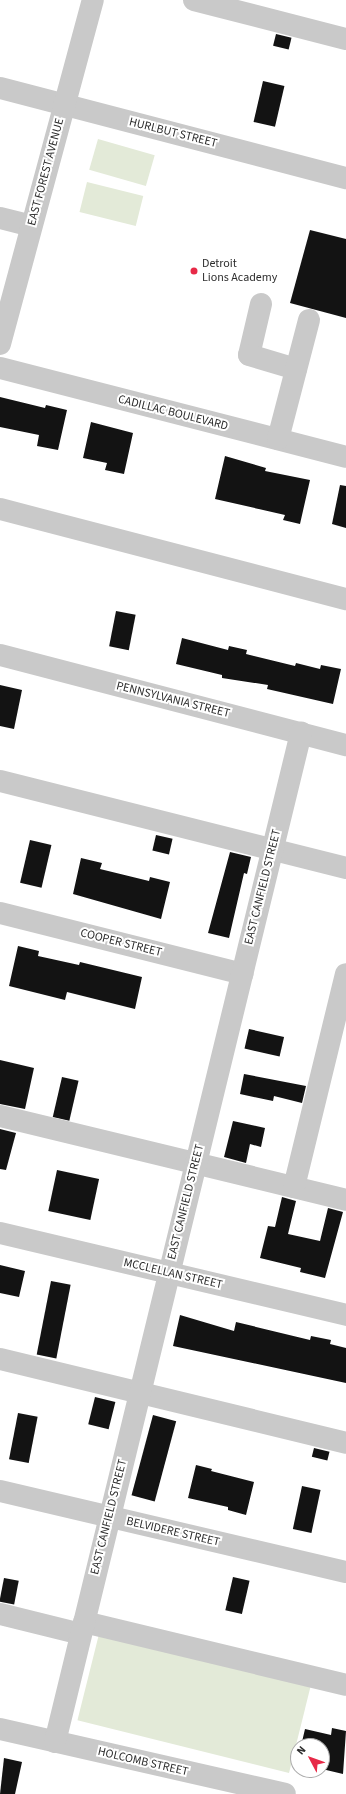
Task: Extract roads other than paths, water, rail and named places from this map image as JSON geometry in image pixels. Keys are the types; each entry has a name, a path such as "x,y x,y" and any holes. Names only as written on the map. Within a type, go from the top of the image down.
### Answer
{"street":[{"name":"EAST FOREST AVENUE","path":"0,344 64,105 94,0"},
{"path":"194,0 346,39"},
{"name":"HURLBUT STREET","path":"0,88 346,178"},
{"path":"0,218 31,226"},
{"path":"261,304 248,352 249,355 296,369"},
{"path":"278,440 309,320"},
{"name":"CADILLAC BOULEVARD","path":"0,368 346,457"},
{"path":"0,509 346,599"},
{"name":"PENNSYLVANIA STREET","path":"0,655 346,745"},
{"name":"EAST CANFIELD STREET","path":"55,1742 300,733"},
{"path":"0,781 346,868"},
{"name":"COOPER STREET","path":"0,913 242,974"},
{"path":"294,1187 346,974"},
{"path":"0,1116 346,1200"},
{"name":"MCCLELLAN STREET","path":"0,1233 346,1316"},
{"path":"0,1359 346,1443"},
{"name":"BELVIDERE STREET","path":"0,1491 346,1572"},
{"path":"0,1614 82,1628 346,1685"},
{"name":"HOLCOMB STREET","path":"0,1729 55,1742 210,1786 286,1794"}],"place":[{"name":"Detroit Lions Academy","path":"194,271"}]}
